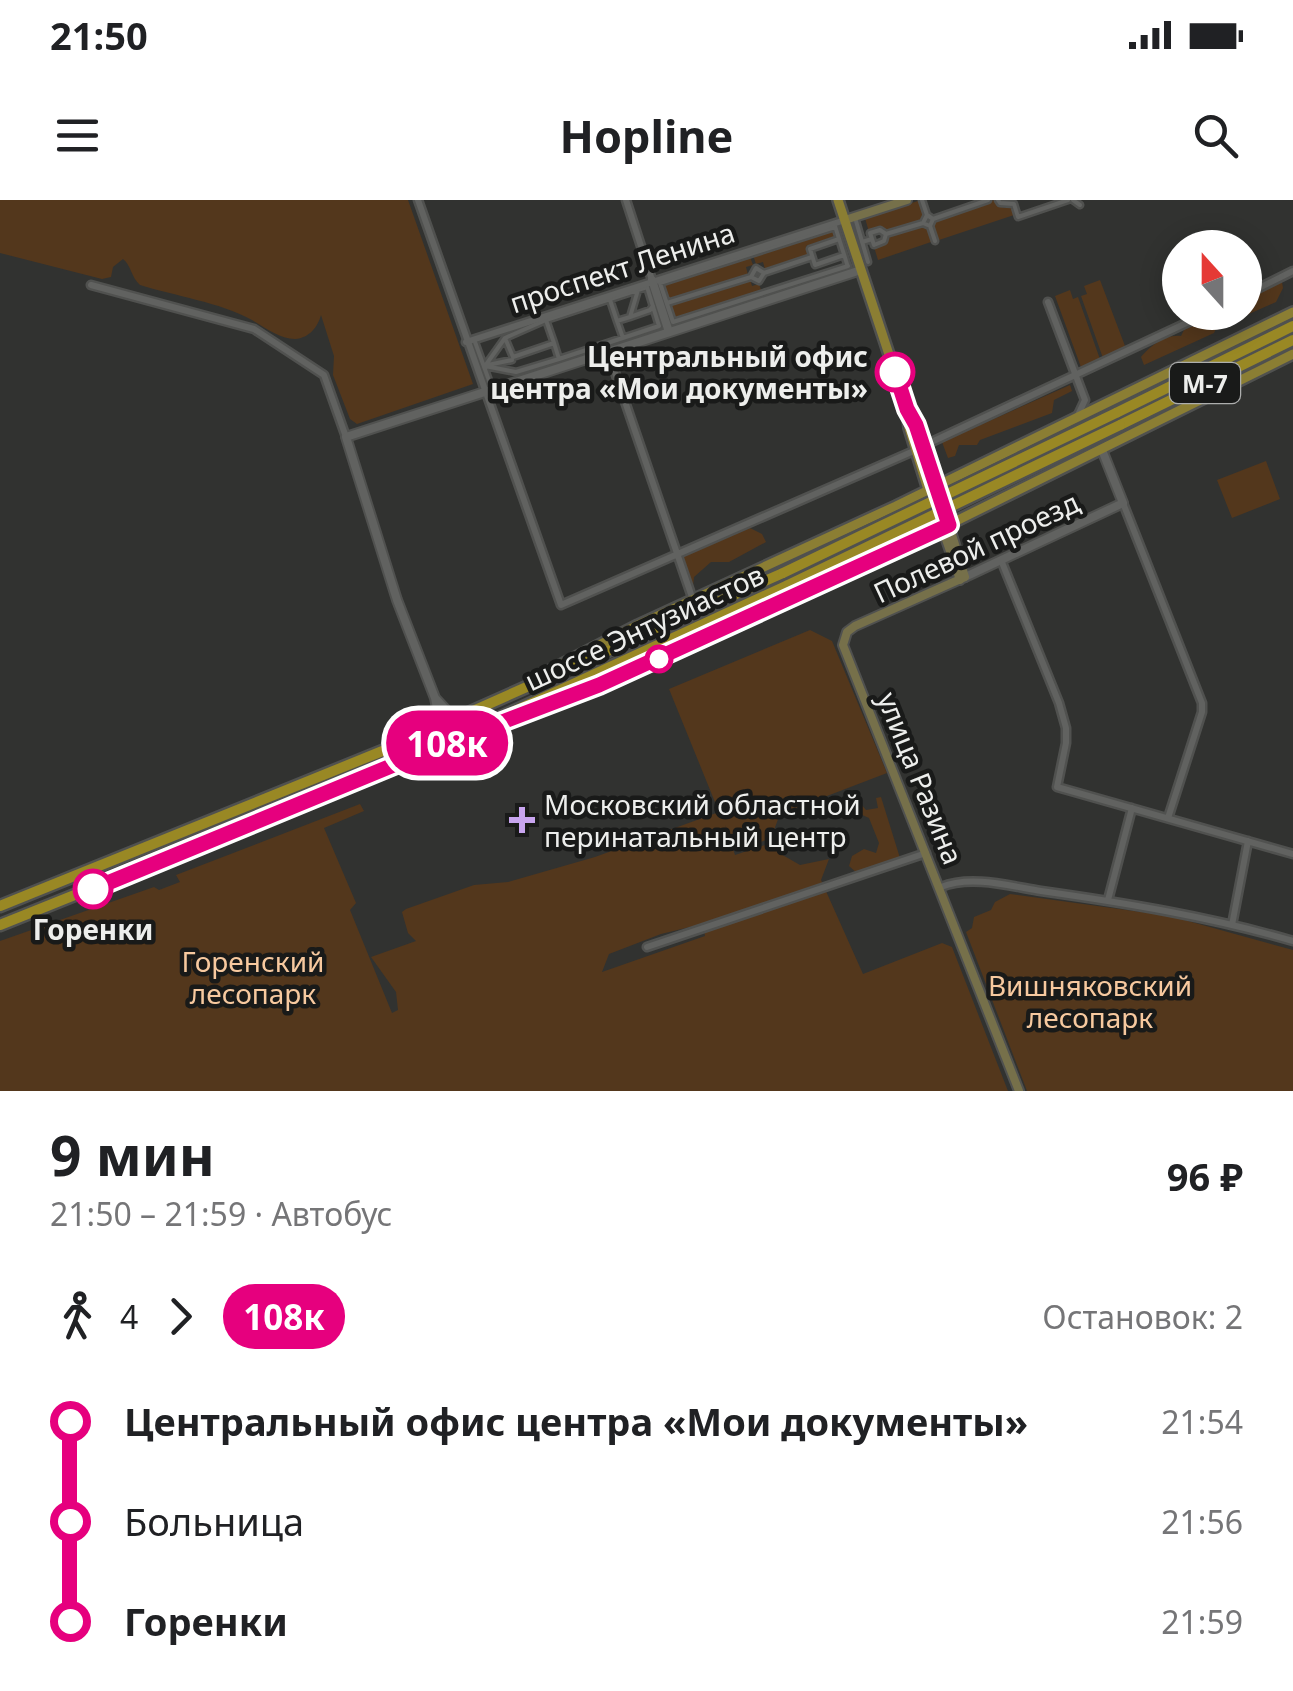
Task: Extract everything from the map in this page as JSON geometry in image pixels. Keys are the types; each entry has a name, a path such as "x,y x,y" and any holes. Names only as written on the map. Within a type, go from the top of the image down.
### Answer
{"highway":[{"name":"шоссе Энтузиастов","path":"0,925 330,794 447,743 788,585 1293,326"},
{"name":"шоссе Энтузиастов","path":"0,906 428,730 1293,340"}],"main road":[{"path":"838,200 841,225 865,266 963,578"},
{"name":"проспект Ленина","path":"841,225 907,200"},
{"path":"494,700 611,638 932,488 1293,312"},
{"path":"447,743 653,662 945,527 1293,354"},
{"path":"1024,444 1012,457 1012,469 1023,482 1036,482"},
{"path":"806,547 824,554 830,563 828,574 818,584"},
{"name":"Полевой проезд","path":"847,632 963,578"},
{"name":"улица Разина","path":"847,632 843,645 1019,1091"}],"street":[{"path":"418,200 488,389 557,602 567,605 1076,378 1173,330"},
{"path":"626,200 669,332"},
{"path":"862,242 872,239 874,245 884,241 886,234 924,222 927,216 922,200"},
{"path":"927,216 934,218 988,200"},
{"path":"998,200 1000,204 1013,202 1018,217 1070,200 1080,205"},
{"path":"930,226 934,218"},
{"path":"924,222 930,226 935,241"},
{"path":"841,225 839,240 849,265 673,322 660,283 841,225"},
{"path":"346,437 865,266 862,242 841,225"},
{"name":"проспект Ленина","path":"471,342 652,280 841,225"},
{"path":"839,240 810,249 812,257 815,265 844,255"},
{"path":"751,254 756,268 764,273"},
{"path":"759,282 764,273 812,257"},
{"path":"667,303 751,276 756,268"},
{"path":"1262,286 1293,271"},
{"path":"751,276 759,282 763,293"},
{"path":"91,286 225,320 270,339 324,375 398,600 436,698 438,713 428,730"},
{"path":"647,288 660,326 516,372 484,366 504,338 546,320 647,288"},
{"path":"630,317 638,290"},
{"path":"610,300 623,338"},
{"path":"1048,302 1084,400 1106,404"},
{"path":"617,321 652,309"},
{"path":"546,320 559,360"},
{"path":"544,346 551,334"},
{"path":"504,338 516,372"},
{"path":"471,342 484,366 488,389"},
{"path":"484,366 554,344"},
{"path":"544,346 557,352"},
{"path":"608,352 693,600"},
{"path":"1074,420 1084,400"},
{"path":"1102,450 1200,695 1202,712 1168,818"},
{"name":"Полевой проезд","path":"963,578 1123,503"},
{"path":"1001,560 1066,728 1057,787 1293,854"},
{"path":"436,698 448,712 464,714"},
{"path":"1108,900 1132,808"},
{"path":"1232,925 1248,841"},
{"path":"647,947 927,853"},
{"path":"941,887 970,882 1108,900 1293,941"}],"green space":[{"path":"0,200 408,200 473,384 357,424 350,419 333,375 334,356 321,315 309,334 289,338 225,308 140,285 123,259 113,267 111,277 102,279 0,253"},
{"path":"921,200 925,214 921,221 889,231 880,228 869,232 865,218"},
{"path":"994,200 1004,208 1012,208 1014,215 936,241 932,227 936,220"},
{"path":"922,225 930,228 934,241 878,260 874,247 886,243 891,235"},
{"path":"834,230 836,236 806,246 809,255 765,269 763,262 756,264 753,255"},
{"path":"750,257 753,265 746,267 748,275 669,300 664,284"},
{"path":"750,279 752,286 759,284 762,293 676,320 670,304"},
{"path":"1100,280 1125,346 1104,361 1081,296 1087,294 1084,286"},
{"path":"1282,282 1276,302 1262,308 1262,292"},
{"path":"1070,290 1073,299 1078,297 1101,362 1082,370 1055,296"},
{"path":"1184,330 1215,330 1144,365 1141,357 1149,349 1170,337 1181,336"},
{"path":"1070,385 1072,391 1054,400 1052,413 980,440 977,445 959,445 955,456 948,458 942,442"},
{"path":"1266,461 1280,499 1232,518 1217,480"},
{"path":"750,528 762,534 766,542 729,562 711,562 690,585 680,558"},
{"name":"Горенский лесопарк","path":"810,630 832,641 887,773 780,814 771,838 738,851 725,825 735,855 774,842 785,831 779,853 800,865 829,859 821,880 863,974 942,943 952,947 1008,1091 0,1091 0,941 154,887 159,890 180,882 176,875 360,804 364,811 324,828 356,903 350,910 392,1013 398,1010 396,992 371,957 416,941 408,933 402,912 406,909 474,885 508,882 595,857 719,812 669,689","holes":["694,926 704,930 705,936 602,972 609,954 661,934"]},
{"path":"881,797 900,858 858,874 849,866 852,856 864,849 876,853 879,843 869,818 851,810 861,804 866,810 878,808 876,798"},
{"name":"Вишняковский лесопарк","path":"1010,894 1170,916 1293,950 1293,1091 1027,1091 966,932 972,928 974,917 991,910 995,902"}],"bus line":[{"name":"108к","path":"93,889 447,743 599,685 949,525 895,372"}],"place":[{"name":"Центральный офис центра «Мои документы»","path":"895,372"},
{"name":"Московский областной перинатальный центр","path":"522,820"},
{"name":"Горенки","path":"93,889"}]}
